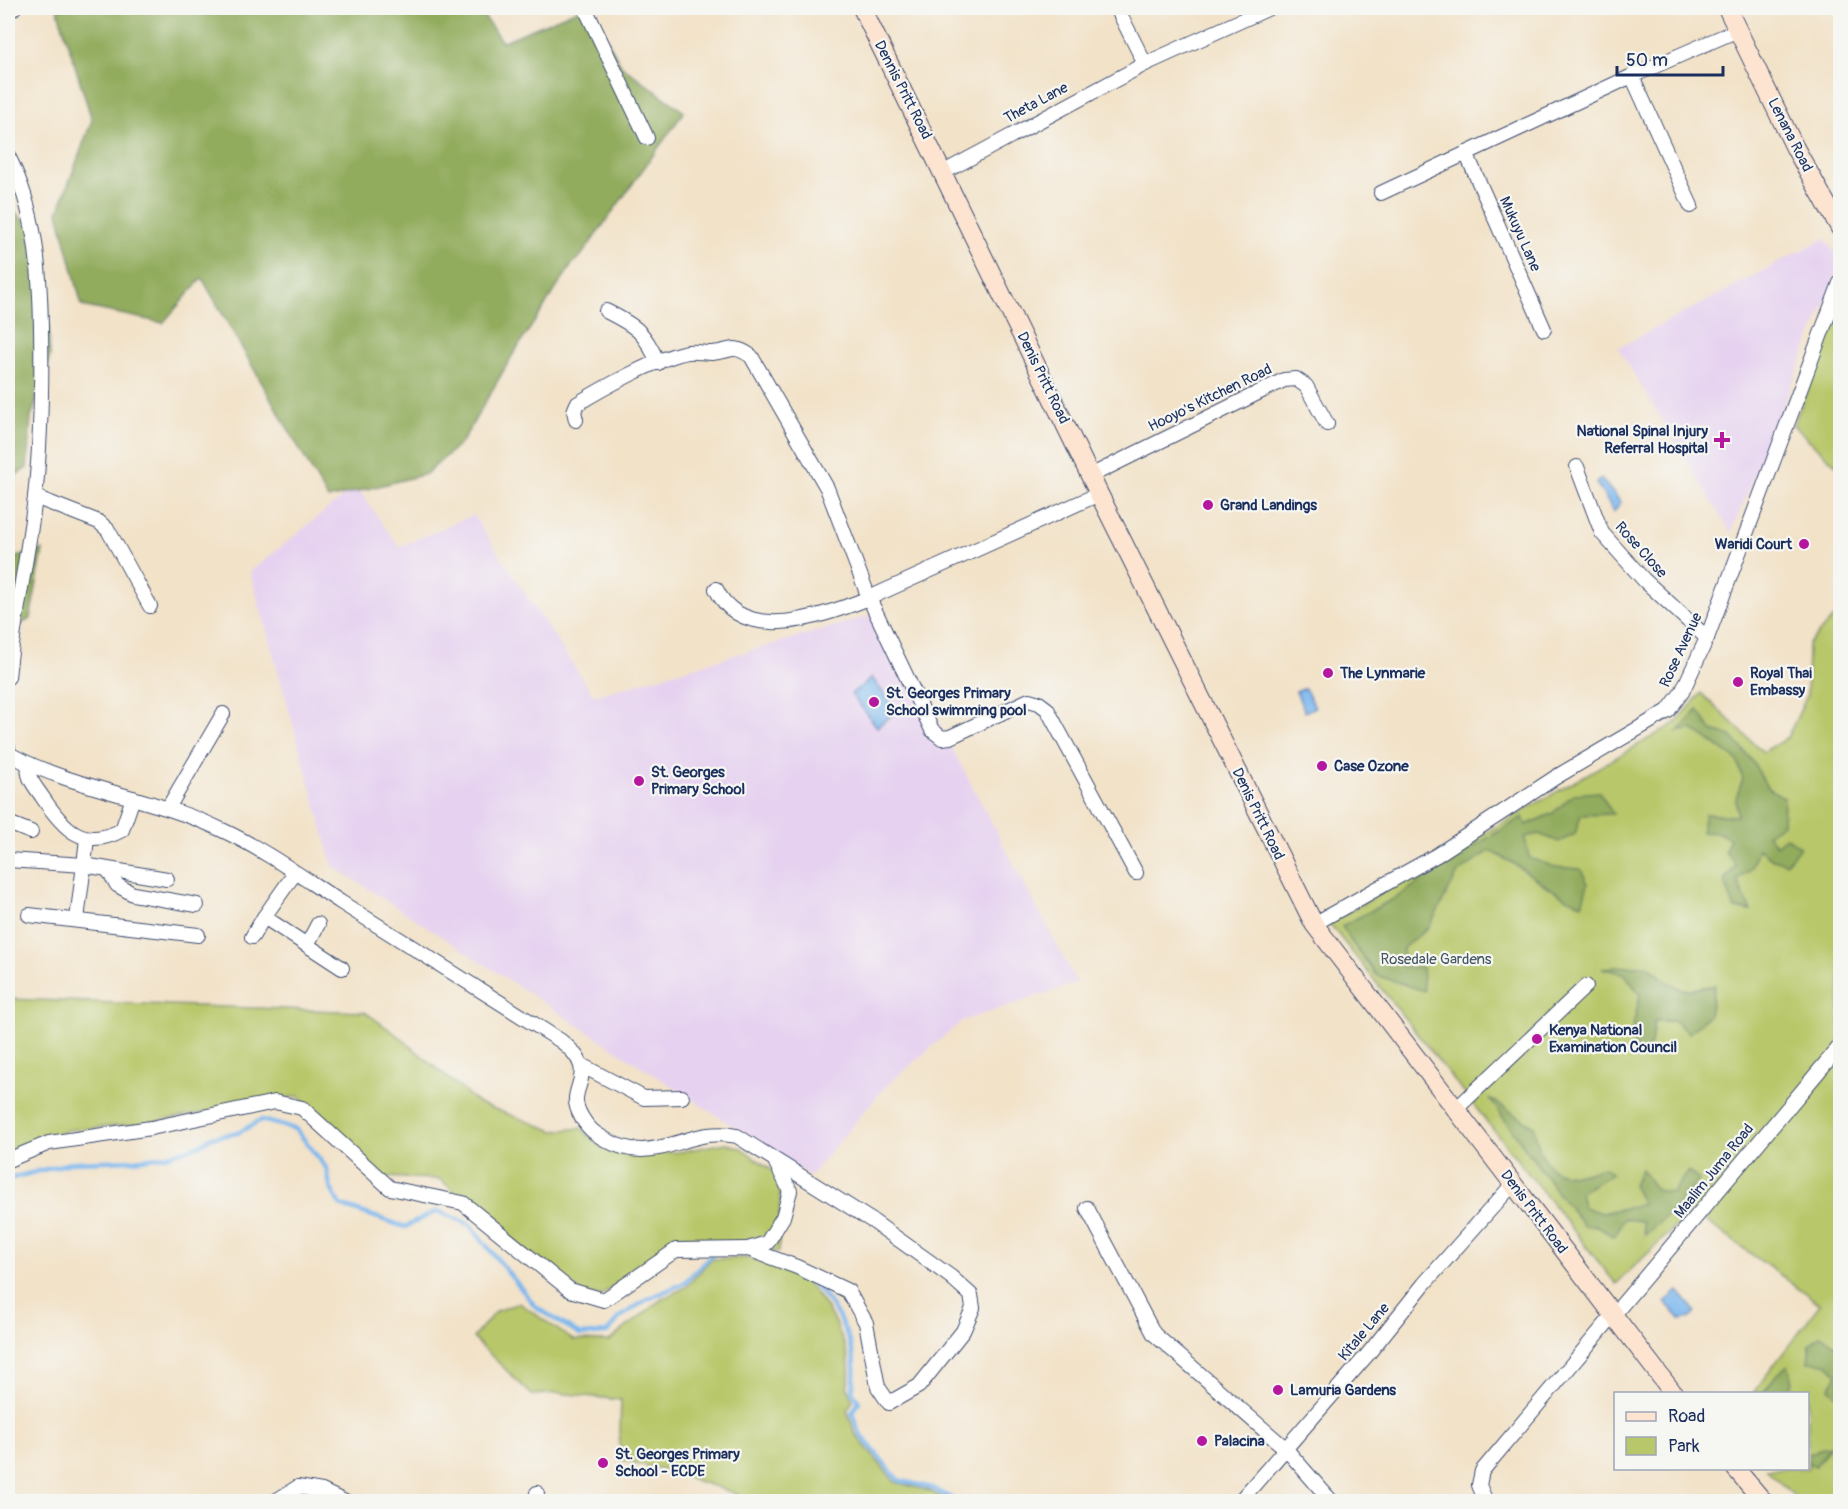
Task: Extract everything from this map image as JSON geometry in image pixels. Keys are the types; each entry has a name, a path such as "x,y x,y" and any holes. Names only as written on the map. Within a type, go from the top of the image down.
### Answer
{"main road":[{"name":"Dennis Pritt Road","path":"862,8 944,172"},
{"name":"Lenana Road","path":"1727,8 1795,148 1840,228"},
{"name":"Denis Pritt Road","path":"944,172 1090,476 1314,924 1672,1392"},
{"path":"1737,1470 1764,1502"}],"street":[{"path":"8,12 14,8"},
{"path":"585,8 647,138"},
{"path":"1117,8 1145,64"},
{"name":"Theta Lane","path":"944,172 1145,64 1269,8"},
{"path":"1381,193 1632,76 1738,30"},
{"path":"1632,76 1690,207"},
{"name":"Mukuyu Lane","path":"1466,153 1544,329"},
{"path":"8,156 28,203 40,271 42,372 35,497 13,624 8,677"},
{"name":"Rose Avenue","path":"1314,924 1437,855 1556,777 1668,711 1682,692 1707,638 1840,283"},
{"path":"606,311 640,330 658,363"},
{"path":"576,420 574,411 577,404 658,363 687,352 714,353 729,348 741,349 751,356 827,488 869,598 932,730 942,738 950,737 1029,700 1039,703 1047,709 1136,873"},
{"name":"Hooyo's Kitchen Road","path":"1090,476 1284,380 1296,379 1306,386 1326,424"},
{"name":"Rose Close","path":"1576,467 1602,533 1644,580 1707,638"},
{"path":"716,589 723,604 732,613 744,618 764,620 812,618 869,598 1099,494"},
{"path":"35,497 99,522 108,530 150,606"},
{"path":"168,808 224,714"},
{"path":"8,754 29,765 168,808 224,830 561,1041 574,1053 581,1065 582,1075 575,1100 586,1126 606,1140 630,1150 654,1151 725,1134 738,1136 874,1222 951,1277 971,1295 973,1308 963,1331 918,1386 889,1403 878,1387 866,1323 848,1292 797,1267 748,1250 676,1250 604,1300 570,1290 463,1203 390,1188 302,1108 275,1102 151,1128 50,1143 8,1160"},
{"path":"29,765 29,777 58,821 70,832 87,838 122,830 133,798"},
{"path":"8,823 31,832"},
{"path":"77,919 87,838"},
{"path":"8,860 84,866 167,879"},
{"path":"108,870 117,885 133,894 197,905"},
{"path":"252,937 296,873"},
{"path":"29,915 198,935"},
{"path":"264,917 342,968"},
{"path":"307,945 318,924"},
{"path":"1456,1109 1586,986"},
{"name":"Maalim Juma Road","path":"1486,1502 1479,1485 1482,1471 1615,1317 1840,1046"},
{"path":"581,1065 644,1098 658,1100 682,1097"},
{"path":"748,1250 767,1242 783,1217 790,1191 775,1161"},
{"name":"Kitale Lane","path":"1239,1502 1375,1346 1424,1284 1513,1184"},
{"path":"1087,1208 1154,1334 1285,1448 1332,1502"},
{"path":"274,1502 298,1487 322,1491 345,1502"}],"shaded area":[{"name":"National Spinal Injury Referral Hospital","path":"1825,238 1840,260 1840,267 1731,533 1618,348"},
{"name":"St. Georges Primary School","path":"356,486 399,547 473,515 594,696 880,613 1077,983 962,1021 884,1088 810,1176 333,866 250,572"}],"green space":[{"path":"57,8 478,8 502,42 582,8 589,8 622,66 684,112 581,256 573,263 512,356 462,442 426,474 328,499 202,278 163,323 82,306 58,212 92,120"},
{"path":"8,205 45,241 50,356 31,418 27,468 8,480"},
{"path":"1840,313 1840,469 1793,425"},
{"path":"43,550 30,619 8,631 8,559"},
{"name":"Rosedale Gardens","path":"1840,611 1840,1501 1799,1501 1767,1470 1809,1470 1809,1392 1754,1392 1820,1304 1692,1211 1616,1284 1329,923 1676,723 1701,693 1763,752 1787,738 1807,696 1808,644"},
{"path":"1698,710 1712,731 1731,736 1753,762 1767,787 1784,798 1783,824 1767,835 1776,845 1786,837 1800,847 1786,863 1773,859 1758,849 1751,869 1737,880 1751,911 1735,909 1724,880 1736,865 1725,852 1730,839 1719,833 1701,832 1705,814 1737,816 1736,798 1743,779 1737,760 1692,729 1677,732"},
{"path":"1599,792 1613,814 1581,815 1575,834 1559,842 1539,834 1525,837 1529,858 1555,867 1581,869 1588,884 1582,904 1559,893 1490,851 1458,873 1429,927 1403,948 1403,967 1422,967 1424,991 1376,975 1342,926 1397,897 1469,849 1523,817 1526,825 1553,813 1574,794"},
{"path":"1648,965 1671,985 1678,988 1692,989 1715,985 1709,1015 1689,1033 1674,1021 1654,1021 1651,1045 1638,1055 1631,1036 1640,995 1625,974 1602,968"},
{"path":"8,999 365,1012 401,1038 478,1103 554,1131 581,1128 600,1146 631,1153 679,1152 726,1143 741,1148 780,1176 779,1252 687,1237 667,1245 601,1296 584,1294 502,1236 440,1179 381,1177 298,1096 142,1124 68,1130 8,1154"},
{"path":"1489,1098 1534,1126 1542,1154 1547,1164 1555,1170 1575,1175 1603,1167 1612,1174 1580,1192 1583,1207 1601,1213 1643,1204 1633,1185 1641,1169 1656,1190 1672,1193 1688,1171 1699,1180 1672,1211 1645,1235 1642,1221 1624,1219 1614,1237 1595,1225 1584,1226 1559,1196"},
{"path":"747,1258 791,1271 817,1295 836,1325 848,1358 847,1387 853,1401 847,1410 856,1435 895,1482 930,1491 948,1501 758,1501 674,1473 619,1459 621,1400 559,1393 532,1395 473,1338 496,1311 519,1303 573,1340 609,1341 662,1299 686,1287 711,1259"},
{"path":"1821,1335 1840,1349 1840,1398 1829,1388 1837,1375 1827,1363 1808,1362 1810,1344"},
{"path":"1788,1365 1793,1381 1788,1392 1764,1392 1776,1375"},
{"path":"1830,1447 1815,1467 1809,1464 1809,1453 1811,1454 1819,1449"}],"water":[{"path":"1601,479 1621,502 1614,512 1596,483"},
{"name":"St. Georges Primary School swimming pool","path":"872,678 897,711 877,727 851,694"},
{"path":"1305,688 1315,707 1305,712 1296,692"},
{"path":"1678,1291 1695,1311 1691,1318 1681,1320 1665,1302"}],"waterway":[{"path":"8,1179 74,1162 134,1160 165,1156 198,1146 212,1137 238,1133 261,1120 296,1129 327,1169 330,1187 340,1205 405,1227 437,1211 469,1224 536,1307 580,1335 607,1333 619,1318 646,1300 684,1283 712,1255"},
{"path":"808,1278 829,1302 845,1329 853,1360 852,1391 859,1402 852,1413 860,1434 898,1480 932,1488 958,1502"}],"place":[{"name":"National Spinal Injury Referral Hospital","path":"1722,440"},
{"name":"Grand Landings","path":"1208,505"},
{"name":"Waridi Court","path":"1804,544"},
{"name":"The Lynmarie","path":"1328,673"},
{"name":"Royal Thai Embassy","path":"1738,682"},
{"name":"St. Georges Primary School swimming pool","path":"874,702"},
{"name":"Case Ozone","path":"1322,766"},
{"name":"St. Georges Primary School","path":"639,781"},
{"name":"Kenya National Examination Council","path":"1537,1039"},
{"name":"Lamuria Gardens","path":"1278,1390"},
{"name":"Palacina","path":"1202,1441"},
{"name":"St. Georges Primary School - ECDE","path":"603,1463"}]}
